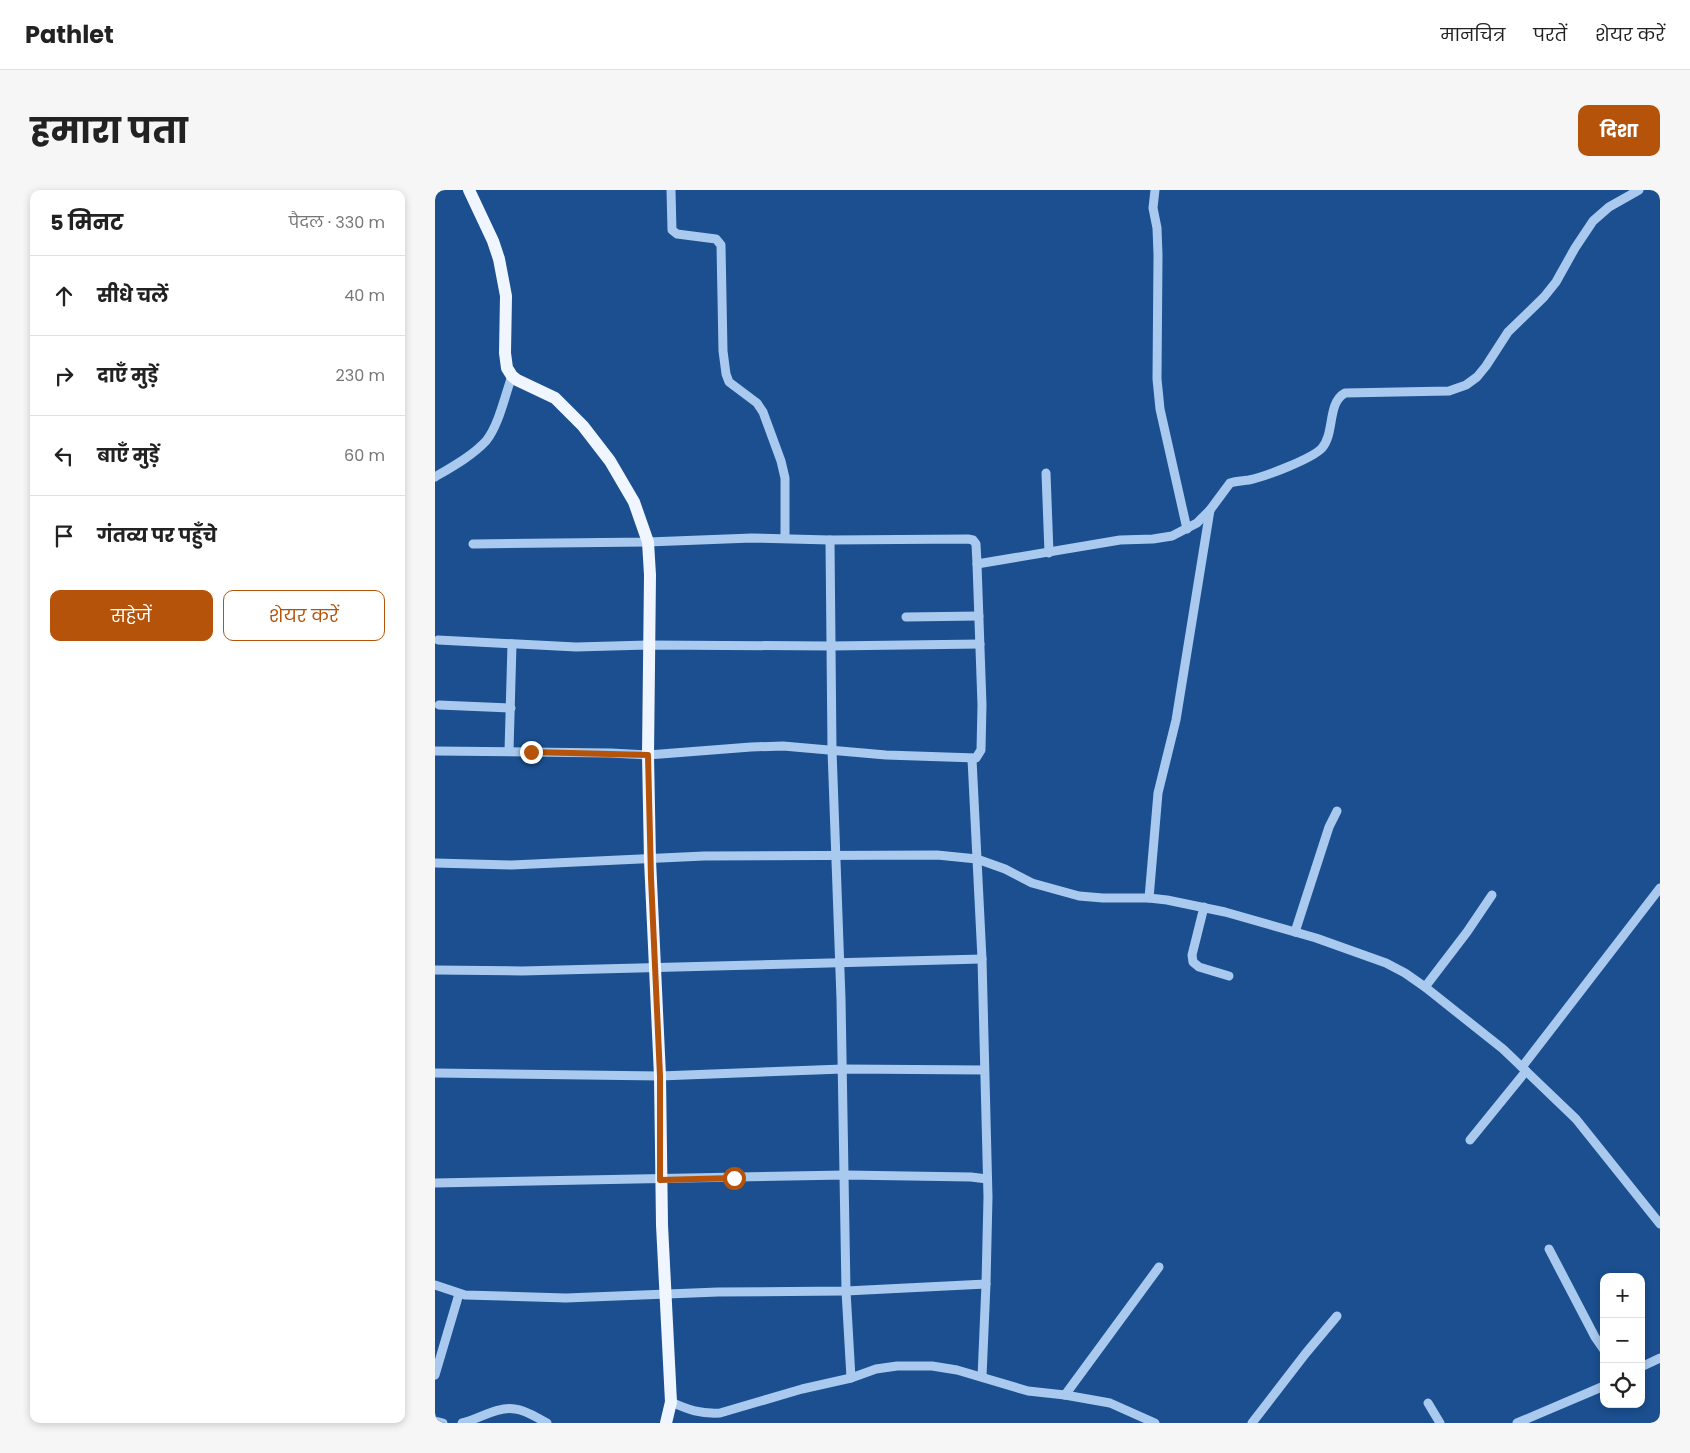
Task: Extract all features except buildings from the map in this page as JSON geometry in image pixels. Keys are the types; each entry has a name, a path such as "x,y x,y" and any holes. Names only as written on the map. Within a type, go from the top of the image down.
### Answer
{"main road":[{"path":"469,190 493,241 499,259 506,296 505,353 507,368 517,380 555,398 583,426 610,462 634,502 648,542 650,575 648,755 650,860 660,1076 660,1180 671,1402 666,1423"}],"street":[{"path":"671,190 672,230 677,234 716,238 721,245 723,350 726,374 729,382 757,403 766,420 784,469 785,538"},
{"path":"1155,190 1153,208 1157,228 1158,255 1157,380 1160,409 1187,530"},
{"path":"977,564 1120,540 1165,537 1187,530 1210,510 1230,483 1263,476 1322,449 1327,441 1337,399 1345,393 1449,391 1466,385 1486,366 1508,332 1544,297 1556,282 1593,221 1609,207 1639,190"},
{"path":"435,477 457,464 486,441 496,422 512,376"},
{"path":"1046,473 1049,553"},
{"path":"1149,898 1158,792 1176,720 1210,510"},
{"path":"435,751 648,755 783,746 886,755 972,759 979,756 981,750 982,704 979,616 976,544 973,540 830,540 785,538 473,544"},
{"path":"830,540 832,750 843,1070 846,1291 851,1378"},
{"path":"906,617 979,616"},
{"path":"437,640 576,647 980,644"},
{"path":"509,751 512,644"},
{"path":"439,705 511,708"},
{"path":"972,759 982,959 987,1179 986,1284 981,1377"},
{"path":"1295,932 1329,827 1337,811"},
{"path":"435,863 512,865 704,856 835,857 937,855 977,859 1005,869 1031,883 1079,896 1149,898 1204,907 1295,932 1386,963 1425,987 1503,1049 1576,1119 1660,1223"},
{"path":"1470,1140 1660,888"},
{"path":"1425,987 1467,932 1492,895"},
{"path":"1204,907 1192,955 1193,962 1199,967 1229,976"},
{"path":"435,970 522,971 982,959"},
{"path":"435,1073 660,1076 843,1070 984,1070"},
{"path":"435,1183 845,1175 971,1176 987,1179"},
{"path":"1549,1249 1600,1344"},
{"path":"1065,1395 1159,1267"},
{"path":"435,1285 459,1294 566,1298 718,1292 846,1291 986,1284"},
{"path":"435,1375 459,1294"},
{"path":"1252,1423 1337,1316"},
{"path":"1645,1365 1660,1358"},
{"path":"671,1402 690,1411 707,1414 721,1413 802,1389 851,1378 876,1369 897,1366 932,1366 957,1370 1028,1392 1065,1395 1110,1403 1155,1423"},
{"path":"1517,1423 1600,1388"},
{"path":"1428,1404 1440,1423"},
{"path":"462,1423 496,1411 514,1408 547,1423"},
{"path":"435,1421 443,1423"}],"route":[{"path":"531,752 648,755 654,967 660,1076 660,1180 734,1178"}]}
